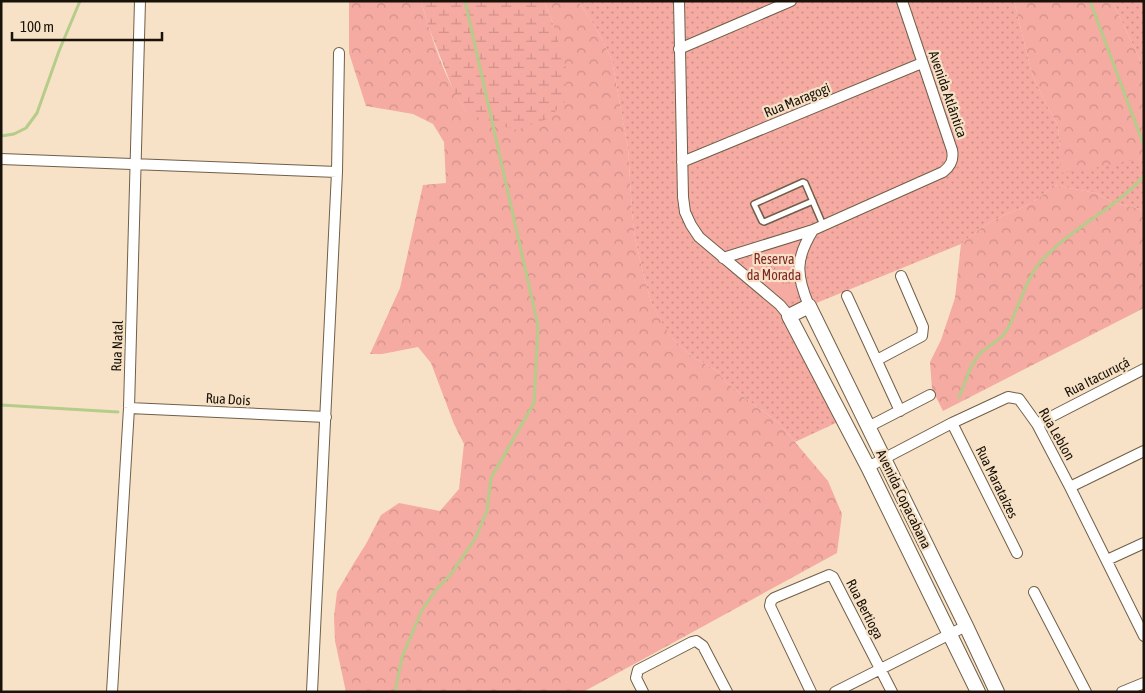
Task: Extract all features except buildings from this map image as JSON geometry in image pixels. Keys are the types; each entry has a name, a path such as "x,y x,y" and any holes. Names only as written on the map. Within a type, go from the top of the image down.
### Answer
{"street":[{"name":"Rua Natal","path":"112,692 129,408 140,1"},
{"path":"679,1 683,197 685,212 691,225 723,258 780,305 789,316 809,306 801,287 799,275 800,258 806,242 818,227"},
{"path":"679,49 791,1"},
{"name":"Avenida Atlântica","path":"723,258 818,227 943,172 951,165 952,150 902,1"},
{"path":"312,692 338,172 339,53"},
{"name":"Rua Maragogi","path":"682,162 922,63"},
{"path":"1,160 338,172"},
{"path":"876,360 923,334 923,327 901,276"},
{"path":"847,296 900,411"},
{"name":"Avenida Copacabana","path":"809,306 997,692"},
{"name":"Avenida Copacabana","path":"789,316 868,467 978,692"},
{"name":"Rua Itacuruçá","path":"1037,424 1144,369"},
{"path":"868,427 930,395"},
{"name":"Rua Leblon","path":"868,467 952,423 1008,397 1019,399 1037,424 1143,630"},
{"name":"Rua Dois","path":"129,408 326,417"},
{"name":"Rua Marataízes","path":"952,423 1017,554"},
{"path":"1070,487 1144,451"},
{"path":"1107,560 1144,543"},
{"name":"Rua Bertioga","path":"811,692 770,606 774,598 827,575 833,577 880,670"},
{"path":"1034,592 1086,692"},
{"path":"836,692 966,626"},
{"path":"643,692 636,678 638,670 696,641 704,646 727,692"},
{"path":"880,670 892,692"},
{"path":"1122,692 1144,682"}],"lane":[{"path":"813,201 764,222 754,204 803,182 813,201 818,227"}],"green space":[{"path":"349,1 421,1 445,72 466,111 554,26 544,1 578,1 596,28 612,60 628,148 635,238 651,302 673,339 690,355 717,371 726,382 778,422 828,481 842,514 837,553 583,692 346,692 335,641 334,617 337,592 381,515 399,503 440,511 459,489 464,444 454,424 431,363 418,347 382,354 370,354 400,288 423,185 446,183 444,142 433,124 413,114 366,106 349,53"},
{"path":"421,1 544,1 554,26 567,72 565,102 547,119 517,130 487,122 466,111 454,92 429,28"},
{"path":"578,1 1014,1 1032,74 1058,125 1060,148 1139,159 1144,153 1144,211 1114,203 1096,193 1053,185 1035,201 989,223 961,244 787,315 838,422 795,442 778,422 726,382 717,371 690,355 673,339 663,326 651,302 635,238 628,148 612,60 596,28"},
{"path":"1014,1 1112,1 1144,68 1144,153 1139,159 1060,173 1058,125 1032,74"},
{"path":"1112,1 1144,1 1144,68"},
{"path":"1053,185 1096,193 1114,203 1144,211 1144,308 943,411 932,389 930,362 941,340 955,298 961,244 989,223 1035,201"},
{"name":"Reserva da Morada","path":"790,240 795,243 796,251 792,268 795,296 792,299 785,299 747,269 745,263 746,259"}],"waterway":[{"path":"1,136 14,134 26,128 37,113 59,51 80,1"},
{"path":"395,692 402,657 422,610 435,591 451,574 475,539 487,511 491,478 534,403 538,326 465,1"},
{"path":"1090,1 1144,146"},
{"path":"959,397 975,360 982,352 1001,338 1007,330 1027,284 1043,259 1067,237 1133,188 1144,176"},
{"path":"1,405 118,412"}]}
